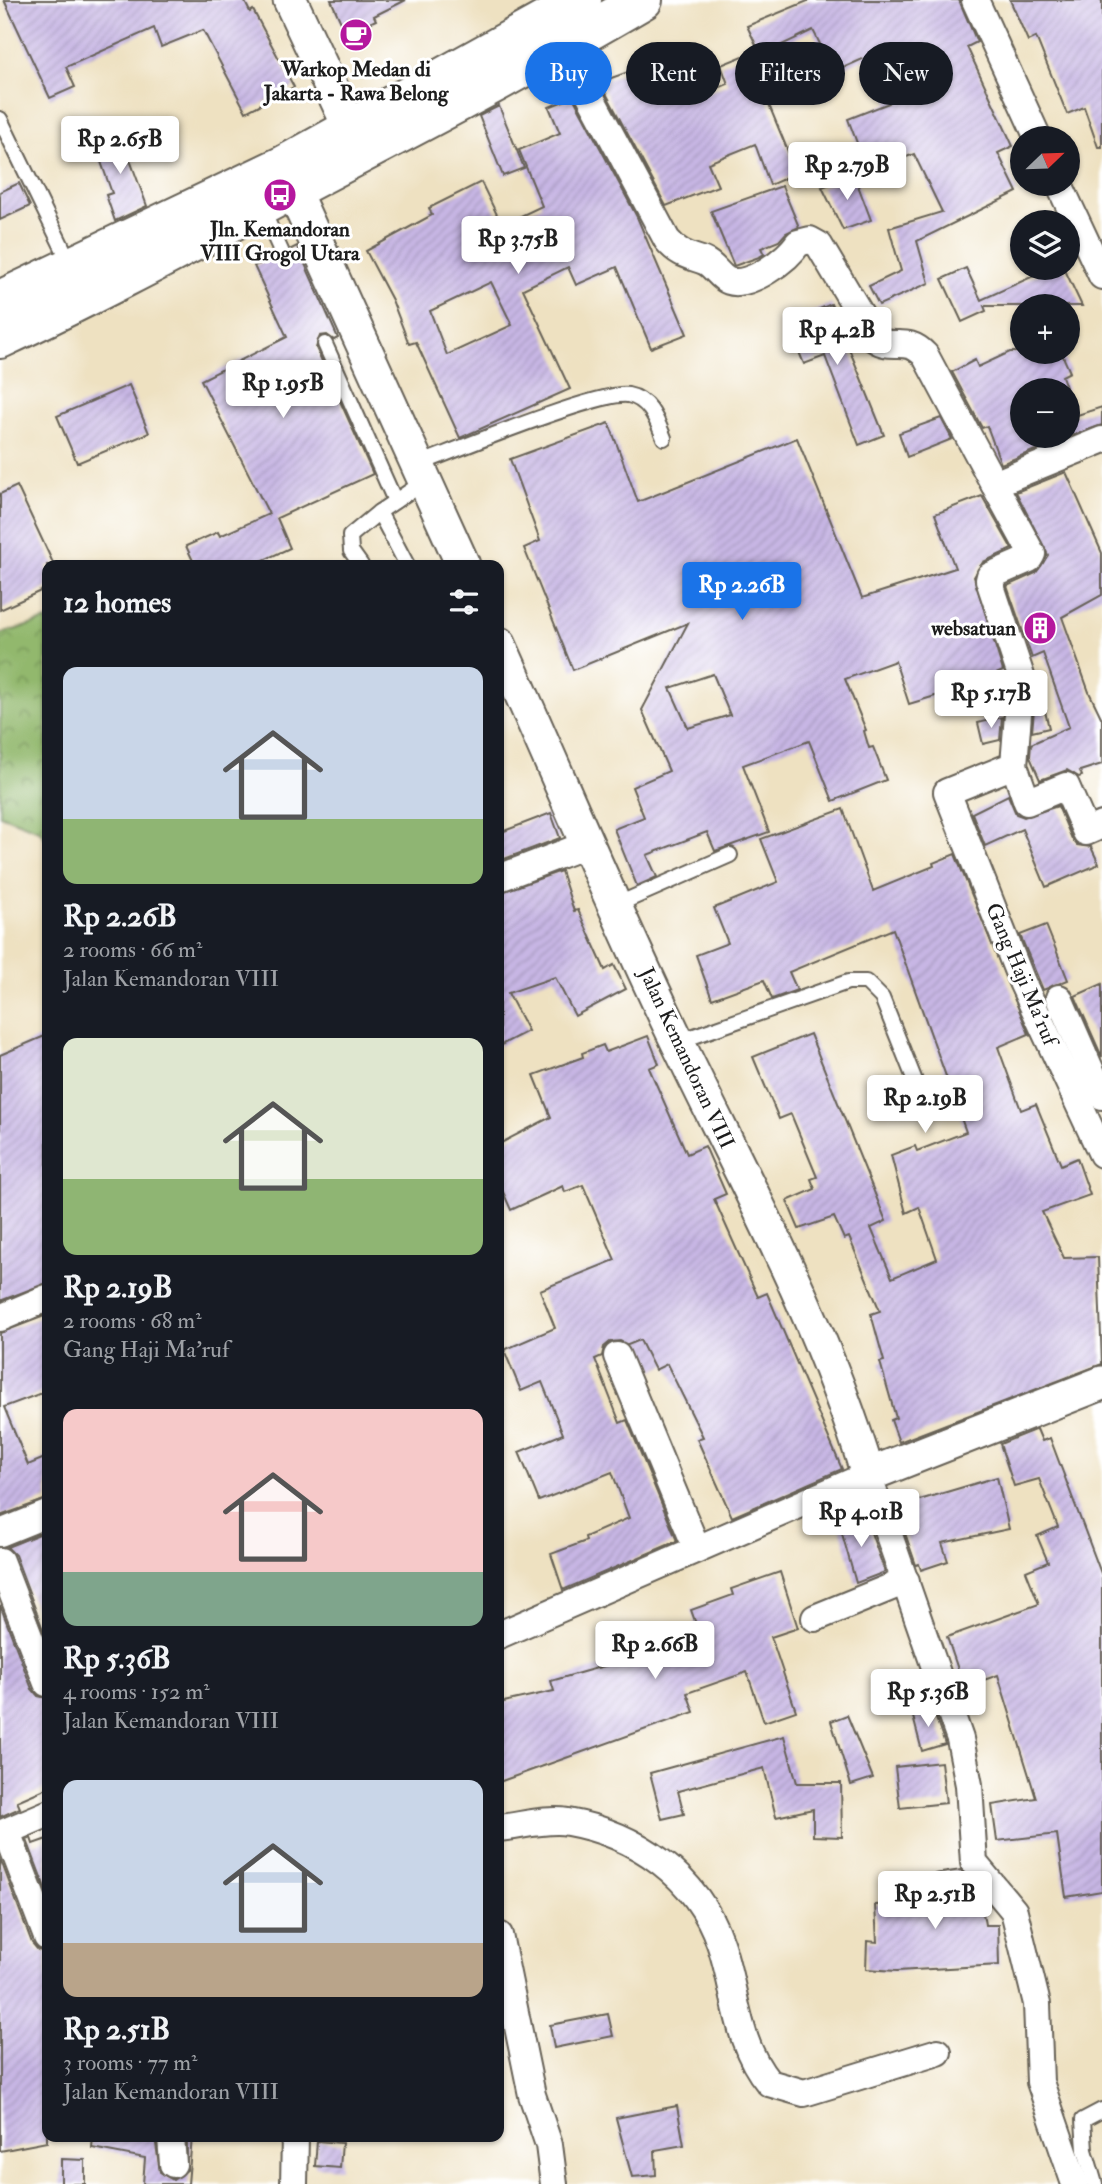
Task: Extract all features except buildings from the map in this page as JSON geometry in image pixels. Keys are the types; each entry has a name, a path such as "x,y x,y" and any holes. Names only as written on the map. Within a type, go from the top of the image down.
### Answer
{"main road":[{"path":"0,300 63,283 272,186 580,19 643,0"},
{"path":"0,339 63,283"}],"street":[{"path":"290,0 356,142"},
{"path":"975,0 1033,126"},
{"path":"580,19 667,240 678,254 706,262 727,281 740,283 776,266 791,255 798,243 810,240 819,245 875,339 883,343 907,342 925,355 1032,554 1029,559 990,576 989,580 1021,676 1014,765 1027,802 1066,786 1086,832 1102,825"},
{"path":"272,186 422,472 461,560"},
{"path":"1065,196 1102,276"},
{"path":"993,484 1102,440"},
{"name":"Jalan Kemandoran VIII","path":"504,655 677,1042 786,1264 834,1377 960,1739 969,1786 974,1863 1014,1911 1037,2004 1040,2082 1075,2184"},
{"name":"Gang Haji Ma'ruf","path":"1014,765 947,792 1022,982 1102,1154"},
{"path":"504,876 588,844"},
{"path":"1059,998 1102,1096"},
{"path":"0,1318 42,1300"},
{"path":"617,1356 697,1549"},
{"path":"504,1633 868,1475 1102,1383"},
{"path":"0,1533 42,1516"},
{"path":"0,1561 42,1670"},
{"path":"815,1618 906,1581"},
{"path":"42,1816 4,1833 42,1925"},
{"path":"504,1827 566,1821 653,1853 676,1872 707,1913 720,1944 745,2045 769,2083 804,2093 938,2052"},
{"path":"504,1959 532,2095 549,2145 554,2184"},
{"path":"171,2142 173,2164"},
{"path":"294,2184 295,2142"}],"lane":[{"path":"0,119 63,283"},
{"path":"272,186 282,253"},
{"path":"325,344 394,501"},
{"path":"357,560 351,551 350,536 394,501 422,472 596,400 628,395 643,401 652,411 664,438"},
{"path":"379,512 404,560"},
{"path":"616,905 730,855"},
{"path":"677,1042 848,982 866,982 882,998 927,1111"},
{"path":"1095,2184 1085,2150 1083,2120 1102,2110"}],"green space":[{"path":"42,621 42,834 39,830 0,815 0,634"}],"place":[{"name":"Warkop Medan di Jakarta - Rawa Belong","path":"356,35"},
{"name":"Jln. Kemandoran VIII Grogol Utara","path":"280,195"},
{"name":"websatuan","path":"1040,628"}]}
